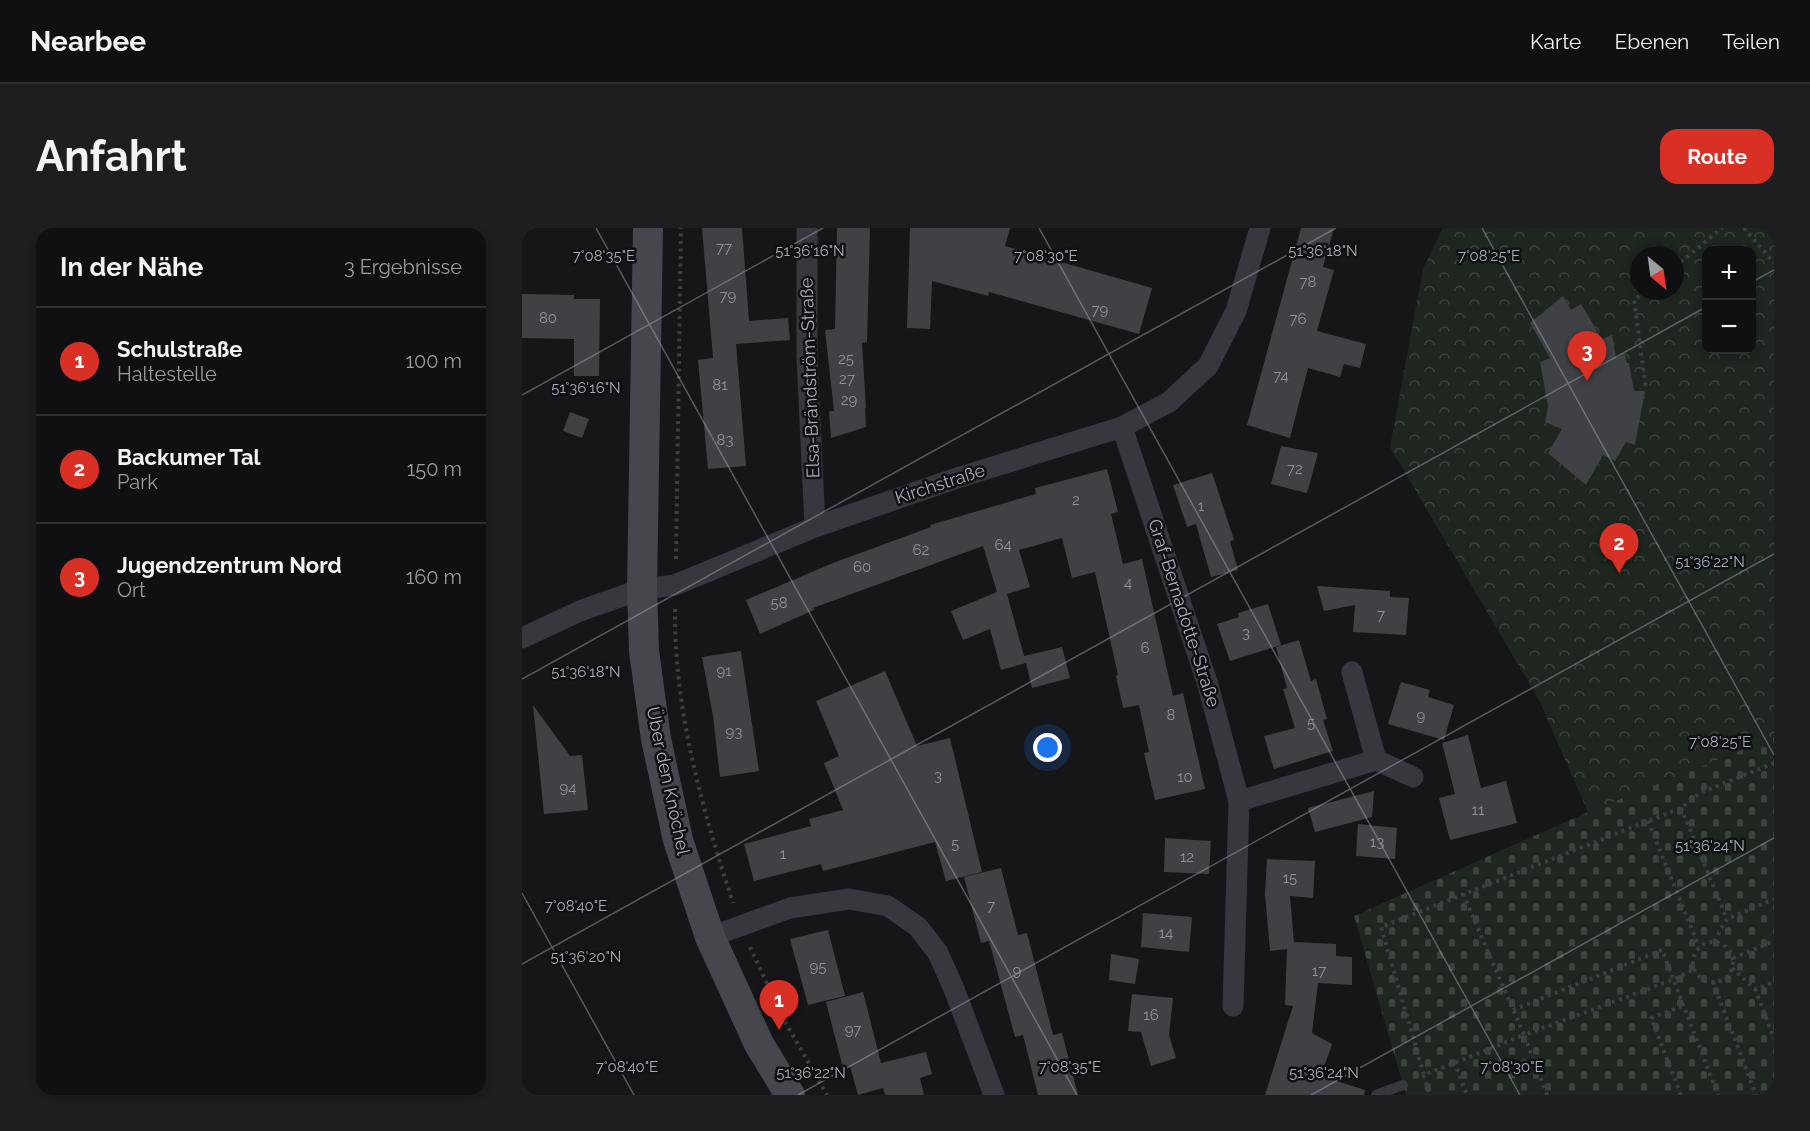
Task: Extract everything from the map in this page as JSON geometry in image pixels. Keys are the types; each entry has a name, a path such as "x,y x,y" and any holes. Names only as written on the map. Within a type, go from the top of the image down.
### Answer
{"main road":[{"name":"Über den Knöchel","path":"648,228 642,590 644,651 656,739 678,840 710,937 759,1044 790,1095"}],"street":[{"name":"Elsa-Brändström-Straße","path":"807,228 807,357 815,527"},
{"name":"Kirchstraße","path":"522,638 580,611 642,590 675,585 815,527 954,478 1122,427 1169,402 1208,366 1236,311 1260,228"},
{"name":"Graf-Bernadotte-Straße","path":"1122,427 1208,685 1239,801 1233,1006"},
{"path":"1352,672 1376,760"},
{"path":"1239,801 1376,760 1413,777"},
{"path":"710,937 790,908 849,899 888,906 918,927 938,953 954,988 994,1095"}],"lane":[{"path":"1376,1095 1403,1085"}],"path":[{"path":"681,228 675,621 680,686 690,747 703,806 741,926 784,1020 826,1095"},
{"path":"1684,260 1722,228"},
{"path":"1744,228 1774,263"},
{"path":"1634,300 1646,390"},
{"path":"1694,969 1675,979 1424,1075 1381,927 1681,808 1700,793 1774,763"},
{"path":"1681,808 1727,919"},
{"path":"1648,821 1699,946"},
{"path":"1463,894 1524,1035 1547,1095"},
{"path":"1714,941 1726,946 1733,958 1732,968 1725,978 1713,982 1702,978 1694,969 1693,957 1699,946 1714,941 1727,919 1774,899"},
{"path":"1733,958 1774,941"},
{"path":"1513,1010 1662,950 1718,1095"},
{"path":"1732,968 1755,989 1774,1039"},
{"path":"1713,982 1756,1095"},
{"path":"1755,989 1774,982"},
{"path":"1681,1095 1652,1018 1684,1005"},
{"path":"1454,1062 1467,1095"}],"green space":[{"path":"1443,228 1774,228 1774,737 1588,812 1539,700 1390,447 1423,269"},
{"path":"1774,737 1774,1095 1406,1095 1354,916 1588,812"}],"building":[{"path":"702,228 742,228 749,321 788,318 790,340 736,344 746,466 708,469 698,360 713,358"},
{"path":"837,228 870,228 867,342 862,343 866,427 831,438 829,411 834,411 825,330 835,329"},
{"path":"910,228 1010,228 1005,246 1152,288 1139,334 989,292 988,296 932,281 930,329 907,328"},
{"path":"1301,228 1334,228 1323,267 1334,270 1317,331 1366,344 1360,368 1344,364 1340,377 1308,368 1290,438 1247,425"},
{"path":"522,294 574,295 574,299 600,299 599,376 574,376 574,339 522,338"},
{"path":"1563,296 1571,310 1581,304 1602,339 1612,335 1616,357 1625,355 1629,363 1634,391 1645,391 1635,445 1626,442 1615,461 1603,455 1586,485 1548,453 1562,429 1545,422 1548,406 1540,362 1550,358 1530,323"},
{"path":"570,412 589,419 582,438 563,431"},
{"path":"1281,446 1318,453 1307,493 1271,484"},
{"path":"1107,469 1118,512 1111,514 1123,564 1142,559 1173,696 1183,693 1205,789 1155,800 1144,753 1149,752 1139,705 1123,708 1095,572 1072,578 1062,538 1019,550 1030,587 1007,594 1024,656 1062,647 1070,678 1032,688 1026,663 1001,670 990,629 963,640 951,611 997,592 983,546 813,608 814,610 760,634 746,600 833,563 931,527 930,525 1036,494 1035,488"},
{"path":"1212,473 1234,540 1230,541 1238,570 1211,577 1196,524 1187,527 1173,485"},
{"path":"1317,586 1390,591 1390,597 1409,598 1406,635 1353,632 1355,605 1324,611"},
{"path":"1268,604 1281,645 1230,661 1217,624 1239,617 1238,613"},
{"path":"1299,640 1311,681 1316,679 1327,719 1323,720 1333,751 1274,769 1264,736 1295,728 1283,689 1287,688 1276,647"},
{"path":"741,651 759,771 720,777 713,716 702,657"},
{"path":"885,671 917,746 950,738 982,872 946,881 935,842 823,871 821,864 754,881 744,844 811,826 809,819 843,810 824,763 839,756 816,701"},
{"path":"1401,682 1430,690 1428,697 1454,705 1444,740 1388,724"},
{"path":"533,705 570,756 582,755 588,810 544,814"},
{"path":"1468,735 1481,788 1506,781 1517,823 1450,840 1439,798 1455,794 1442,743"},
{"path":"1374,791 1372,817 1315,832 1308,808"},
{"path":"1358,824 1397,828 1395,859 1356,856"},
{"path":"1165,838 1211,841 1209,874 1164,872"},
{"path":"1267,859 1315,861 1313,898 1290,896 1294,942 1336,944 1336,956 1352,957 1352,985 1318,983 1312,1033 1332,1044 1321,1076 1365,1090 1364,1095 1265,1095 1293,1006 1285,1005 1287,949 1270,951 1265,894"},
{"path":"1001,868 1018,935 1027,933 1053,1035 1062,1033 1078,1095 1038,1095 1023,1035 1015,1037 989,941 981,943 964,877"},
{"path":"1143,913 1192,917 1189,952 1141,947"},
{"path":"828,930 845,996 808,1005 790,939"},
{"path":"1111,954 1139,959 1135,984 1109,980"},
{"path":"863,992 881,1063 926,1052 932,1074 920,1078 924,1095 885,1095 883,1088 858,1095 850,1066 843,1068 826,1002"},
{"path":"1132,994 1173,998 1169,1035 1176,1058 1151,1066 1141,1032 1128,1031"}],"place":[{"name":"Jugendzentrum Nord","path":"1587,381"},
{"name":"Backumer Tal","path":"1619,573"},
{"name":"Schulstraße","path":"779,1030"}]}
